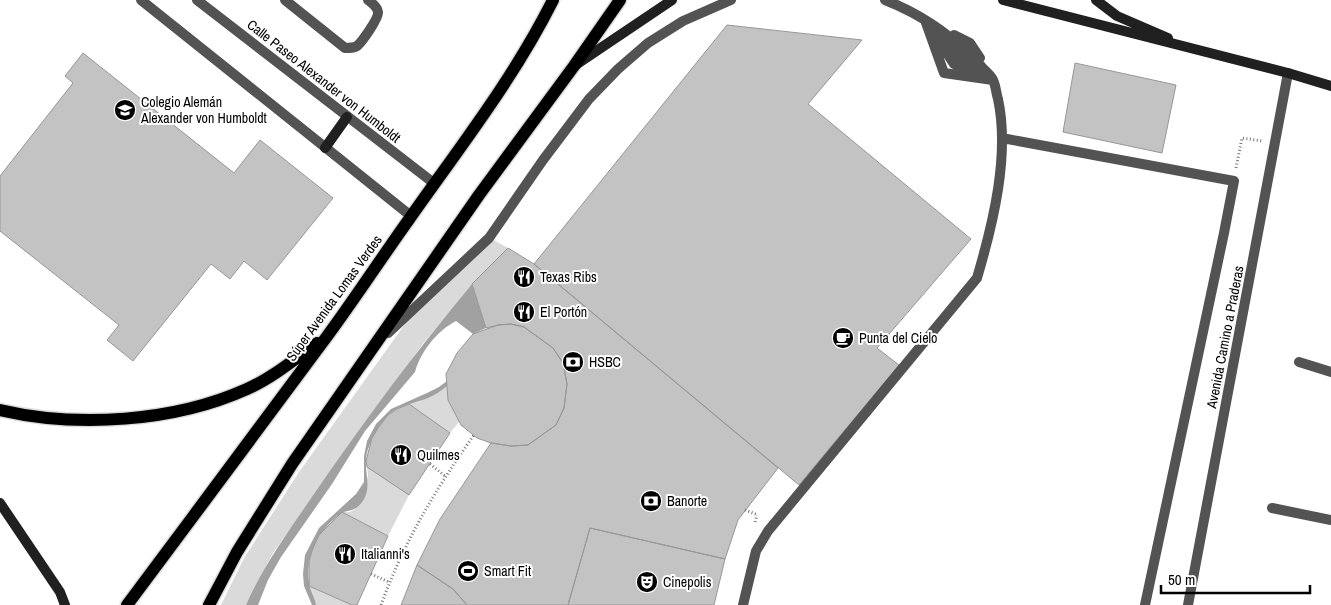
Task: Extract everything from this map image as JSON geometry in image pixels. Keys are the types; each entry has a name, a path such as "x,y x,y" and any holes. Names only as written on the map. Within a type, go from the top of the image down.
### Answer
{"main road":[{"name":"Súper Avenida Lomas Verdes","path":"127,605 329,334 435,184 505,83 534,36 553,0"},
{"path":"209,605 237,552 292,464 479,195 620,0"},
{"path":"0,410 49,418 90,420 150,416 206,404 248,389 284,367 329,334"}],"street":[{"path":"141,0 411,216"},
{"name":"Calle Paseo Alexander von Humboldt","path":"197,0 435,184"},
{"path":"285,0 346,48 351,48 357,46 378,17 378,11 368,0"},
{"path":"574,66 672,0"},
{"path":"376,344 489,238 543,160 589,99 618,69 648,43 684,21 731,0"},
{"path":"743,605 756,551 768,531 977,278 990,233 998,186 1002,138 1000,110 993,80 966,50 925,19 885,0"},
{"path":"1003,0 1199,52 1288,73 1331,86"},
{"path":"1096,0 1117,16 1199,52"},
{"path":"925,19 954,64 993,80"},
{"name":"Avenida Camino a Praderas","path":"1188,605 1288,73"},
{"path":"325,148 347,117"},
{"path":"1002,138 1234,181 1145,605"},
{"path":"1299,362 1331,372"},
{"path":"0,503 60,592 65,605"},
{"path":"1272,508 1331,520"}],"path":[{"path":"1234,181 1242,138 1275,143"},
{"path":"380,605 397,562 416,525 445,476 474,435"},
{"path":"430,464 445,476"},
{"path":"371,574 389,582"}],"shaded area":[{"path":"492,239 508,248 472,284 422,345 273,553 246,605 221,605 244,558 299,472 410,317"},
{"path":"472,284 486,328 473,334 456,321 436,336 421,357 415,372 365,431 332,484 281,557 268,580 258,605 246,605 278,546 334,464 411,360"},
{"path":"447,381 447,386 436,394 403,406 389,414 374,436 366,457 367,492 365,497 356,508 343,512 325,528 311,554 308,573 310,589 316,605 312,605 304,586 305,555 319,528 356,494 364,482 364,456 367,441 376,424 391,409 439,387"},
{"path":"447,386 459,422 450,433 409,404 428,397"},
{"path":"367,467 409,495 388,536 342,512 350,512 356,508 368,476"},
{"path":"309,586 352,605 316,605"}],"building":[{"path":"727,25 862,40 808,104 971,239 877,348 899,365 799,485 534,264"},
{"path":"83,53 234,173 260,140 333,198 267,280 244,261 230,279 211,264 133,361 107,340 119,325 0,231 0,176 73,83 65,76"},
{"path":"1075,63 1176,85 1162,153 1063,132"},
{"path":"508,248 534,264 778,468 738,520 725,559 590,528 568,605 467,605 453,589 417,565 440,519 491,443 511,446 528,445 556,425 564,408 567,384 563,363 553,348 524,327 511,324 486,328 472,284"},
{"path":"511,324 524,327 553,348 563,363 567,384 564,408 556,425 528,445 511,446 491,443 477,438 461,425 448,400 446,374 457,353 473,334 498,325"},
{"name":"Quilmes","path":"409,404 450,433 409,495 367,467 366,461 372,438 378,428 388,415"},
{"name":"Italianni's","path":"342,512 388,536 357,605 352,605 309,586 309,561 313,548 319,535"},
{"name":"Cinepolis","path":"590,528 725,559 714,605 568,605"},
{"path":"417,565 453,589 467,605 401,605"}],"place":[{"name":"Colegio Alemán Alexander von Humboldt","path":"125,110"},
{"name":"Texas Ribs","path":"524,277"},
{"name":"El Portón","path":"524,312"},
{"name":"Punta del Cielo","path":"843,338"},
{"name":"HSBC","path":"573,362"},
{"name":"Quilmes","path":"401,455"},
{"name":"Banorte","path":"651,501"},
{"name":"Italianni's","path":"345,554"},
{"name":"Smart Fit","path":"468,571"},
{"name":"Cinepolis","path":"647,582"}]}
